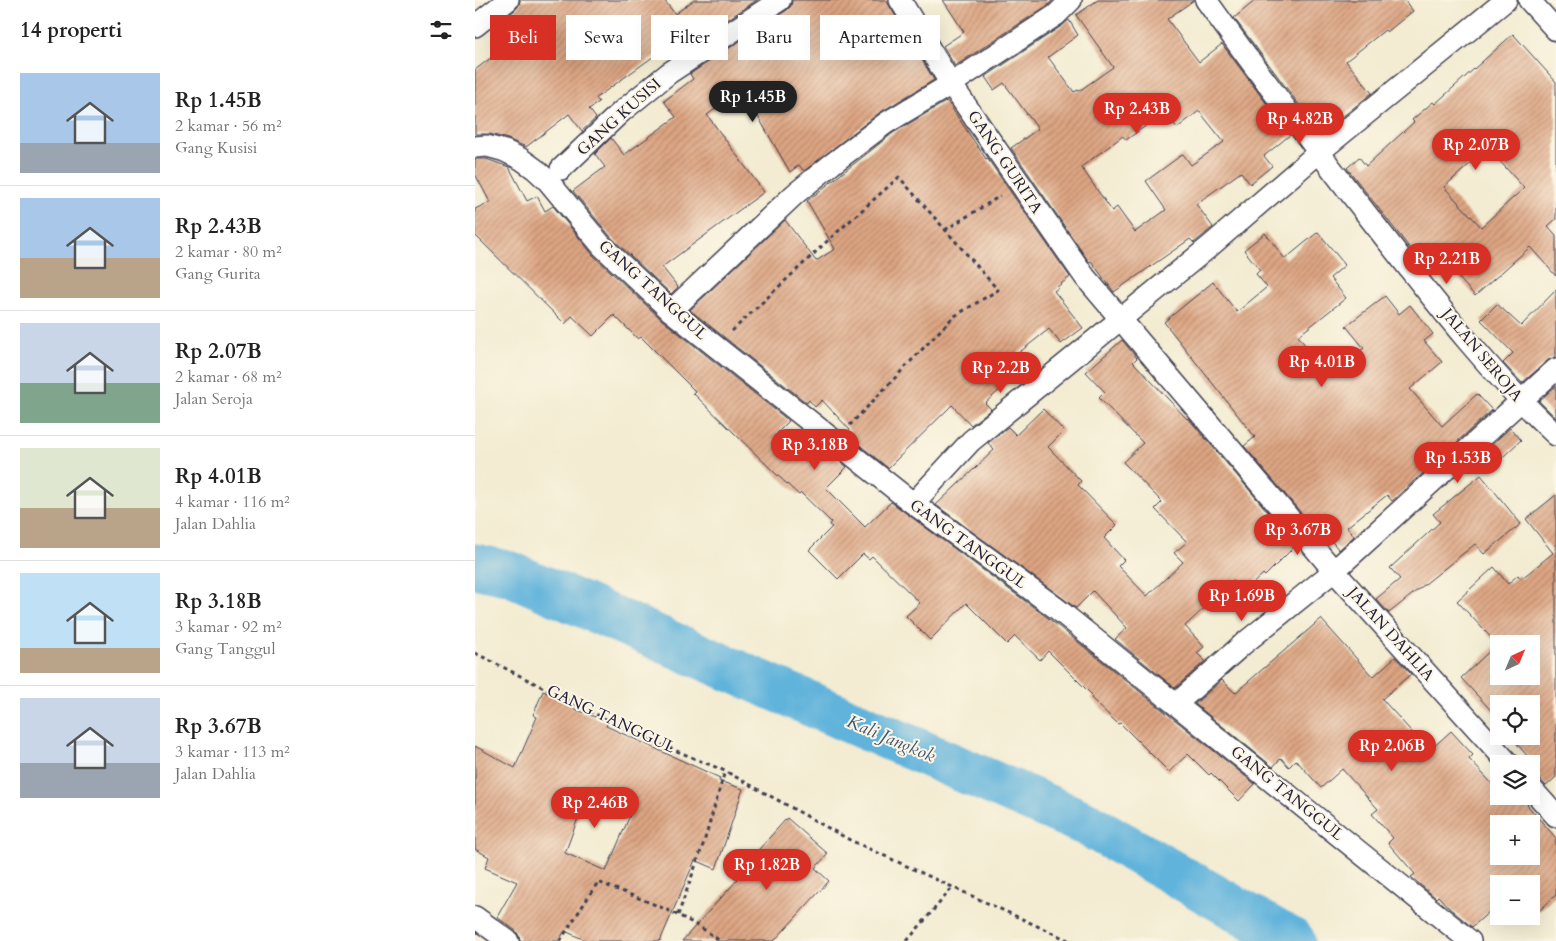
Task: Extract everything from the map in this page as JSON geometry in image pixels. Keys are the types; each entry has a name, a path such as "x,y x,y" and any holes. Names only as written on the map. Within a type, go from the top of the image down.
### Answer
{"street":[{"path":"475,26 508,0"},
{"name":"GANG KUSISI","path":"561,169 621,112 669,73 780,0"},
{"name":"GANG GURITA","path":"900,0 951,84 1085,277 1119,319"},
{"path":"671,311 795,194 887,123 951,84 1056,15 1071,0"},
{"name":"JALAN SEROJA","path":"1206,0 1318,153 1417,278 1521,402 1556,435"},
{"path":"914,503 971,442 1209,247 1318,153 1506,0"},
{"path":"1529,0 1556,30"},
{"name":"GANG TANGGUL","path":"475,147 487,146 505,151 535,169 548,181 602,246 671,311 914,503 1056,608 1470,941"},
{"name":"JALAN DAHLIA","path":"1119,319 1334,571 1501,755"},
{"path":"1176,704 1242,645 1334,571 1556,369"},
{"path":"1540,798 1556,816"},
{"path":"475,917 508,941"}],"path":[{"path":"716,347 824,244 899,177 998,290 953,317 834,441"},
{"path":"945,230 1020,184"},
{"name":"GANG TANGGUL","path":"475,653 633,733 725,771 850,840 1071,941"},
{"path":"678,915 704,842 725,771"},
{"path":"560,941 598,882 678,915 702,927 720,941"},
{"path":"907,941 953,887"}],"building":[{"path":"520,0 664,0 675,14 694,0 757,0 728,19 728,15 651,15 651,58 596,98 599,102 589,109 596,118 582,131 569,114 526,147 490,134 475,134 475,70 490,58 490,60 556,60 556,15 509,15 519,5"},
{"path":"792,0 886,0 895,15 820,15 820,60 922,60 934,80 879,113 804,171 799,165 790,172 742,89 707,115 764,192 662,267 678,287 671,294 611,237 573,191 605,167 595,154 611,138 624,155 676,117 664,101 693,79 690,74 711,60 728,60 728,49 738,42 738,60 810,60 810,15 779,15 791,6"},
{"path":"943,0 1053,0 955,66 943,46 964,32"},
{"path":"1098,0 1194,0 1167,19 1199,62 1222,44 1290,135 1264,156 1272,166 1250,184 1241,172 1196,204 1213,227 1194,243 1190,239 1114,292 1091,261 1089,262 1011,148 1038,129 1004,83 994,90 985,77 1069,20 1078,35 1048,57 1074,92 1079,91 1113,67 1076,15","holes":["1199,111 1224,142 1191,165 1183,154 1146,181 1166,210 1135,232 1117,207 1112,211 1081,167 1123,136 1126,140 1165,112 1177,128"]},
{"path":"1256,0 1404,0 1413,11 1387,32 1385,30 1346,61 1372,93 1321,134 1234,18"},
{"path":"1513,34 1556,82 1556,219 1548,226 1556,235 1556,276 1530,247 1475,296 1441,258 1427,270 1347,168 1359,157 1366,166 1414,122 1412,120 1433,102 1435,104","holes":["1488,148 1524,188 1481,227 1444,187"]},
{"path":"947,101 1070,277 1054,291 1083,328 1061,344 1049,329 1007,362 1018,374 985,403 991,409 971,425 952,405 888,468 846,434 850,430 822,400 815,407 809,400 807,403 690,310 785,220 816,261 835,249 807,201 893,133"},
{"path":"475,159 486,159 509,167 527,201 537,196 545,211 553,206 593,255 662,320 789,421 777,433 806,462 817,451 822,456 827,451 847,467 826,488 865,527 891,502 1048,618 1255,784 1239,801 1211,773 1209,775 1188,754 1169,772 1120,723 1118,724 1091,698 1093,696 1048,651 1040,660 1015,636 1007,644 966,603 930,640 906,616 920,603 872,556 869,559 863,554 838,579 809,550 832,527 829,525 831,522 801,493 799,495 775,473 693,393 695,391 641,337 638,339 614,315 593,336 572,316 565,324 475,235 475,209 490,202 475,174"},
{"path":"1318,232 1345,265 1330,278 1346,298 1298,336 1329,375 1364,348 1346,326 1385,296 1399,314 1410,305 1433,334 1424,341 1442,362 1410,389 1442,426 1477,394 1492,410 1392,501 1387,495 1347,527 1354,536 1339,550 1317,524 1314,528 1244,446 1255,437 1164,322 1213,282 1237,312 1267,287 1256,274 1260,270 1244,250 1265,233 1285,259"},
{"path":"1556,290 1556,357 1548,360 1522,383 1503,363 1513,353 1481,320 1497,304 1521,326"},
{"path":"1122,340 1137,358 1133,362 1188,418 1296,545 1265,576 1263,574 1244,592 1233,581 1185,626 1204,647 1197,653 1205,661 1175,688 1115,639 1127,628 1093,591 1076,608 936,505 994,450 988,443 1008,427 1016,435 1043,409 1064,431 1048,447 1081,481 1078,485 1117,525 1104,538 1124,560 1118,566 1147,596 1183,562 1174,553 1187,542 1155,509 1162,502 1123,462 1143,443 1099,398 1105,392 1086,372"},
{"path":"1556,386 1556,418 1539,401"},
{"path":"1510,428 1521,440 1490,469 1479,456"},
{"path":"1481,475 1521,524 1484,554 1475,544 1389,613 1376,599 1400,579 1390,568 1440,522 1433,514"},
{"path":"1556,495 1556,777 1546,786 1540,779 1540,755 1527,755 1518,745 1540,745 1540,695 1490,695 1490,709 1461,678 1490,651 1490,685 1540,685 1540,635 1490,636 1457,601 1494,567 1508,584 1518,575 1521,579 1553,553 1526,519"},
{"path":"1321,619 1373,677 1395,657 1411,674 1382,699 1429,751 1451,731 1473,755 1469,759 1490,781 1490,805 1527,805 1536,815 1490,815 1490,865 1540,865 1540,820 1556,838 1556,895 1540,910 1540,875 1490,875 1490,911 1472,927 1438,896 1436,898 1411,877 1415,874 1388,843 1393,838 1372,814 1378,809 1342,769 1321,788 1296,760 1289,767 1281,758 1273,767 1195,704 1222,680 1235,693"},
{"path":"543,691 573,704 572,708 608,722 606,726 720,778 719,781 743,789 716,869 695,860 660,941 587,941 565,931 558,941 520,941 516,931 497,917 517,882 485,868 489,857 475,849 475,746 515,768 537,717 533,715","holes":["587,794 631,813 606,871 565,853"]},
{"path":"787,818 828,854 815,868 829,881 774,941 682,941 738,879 734,877"}],"waterway":[{"name":"Kali Jangkok","path":"475,566 511,574 1087,824 1293,941"}]}
